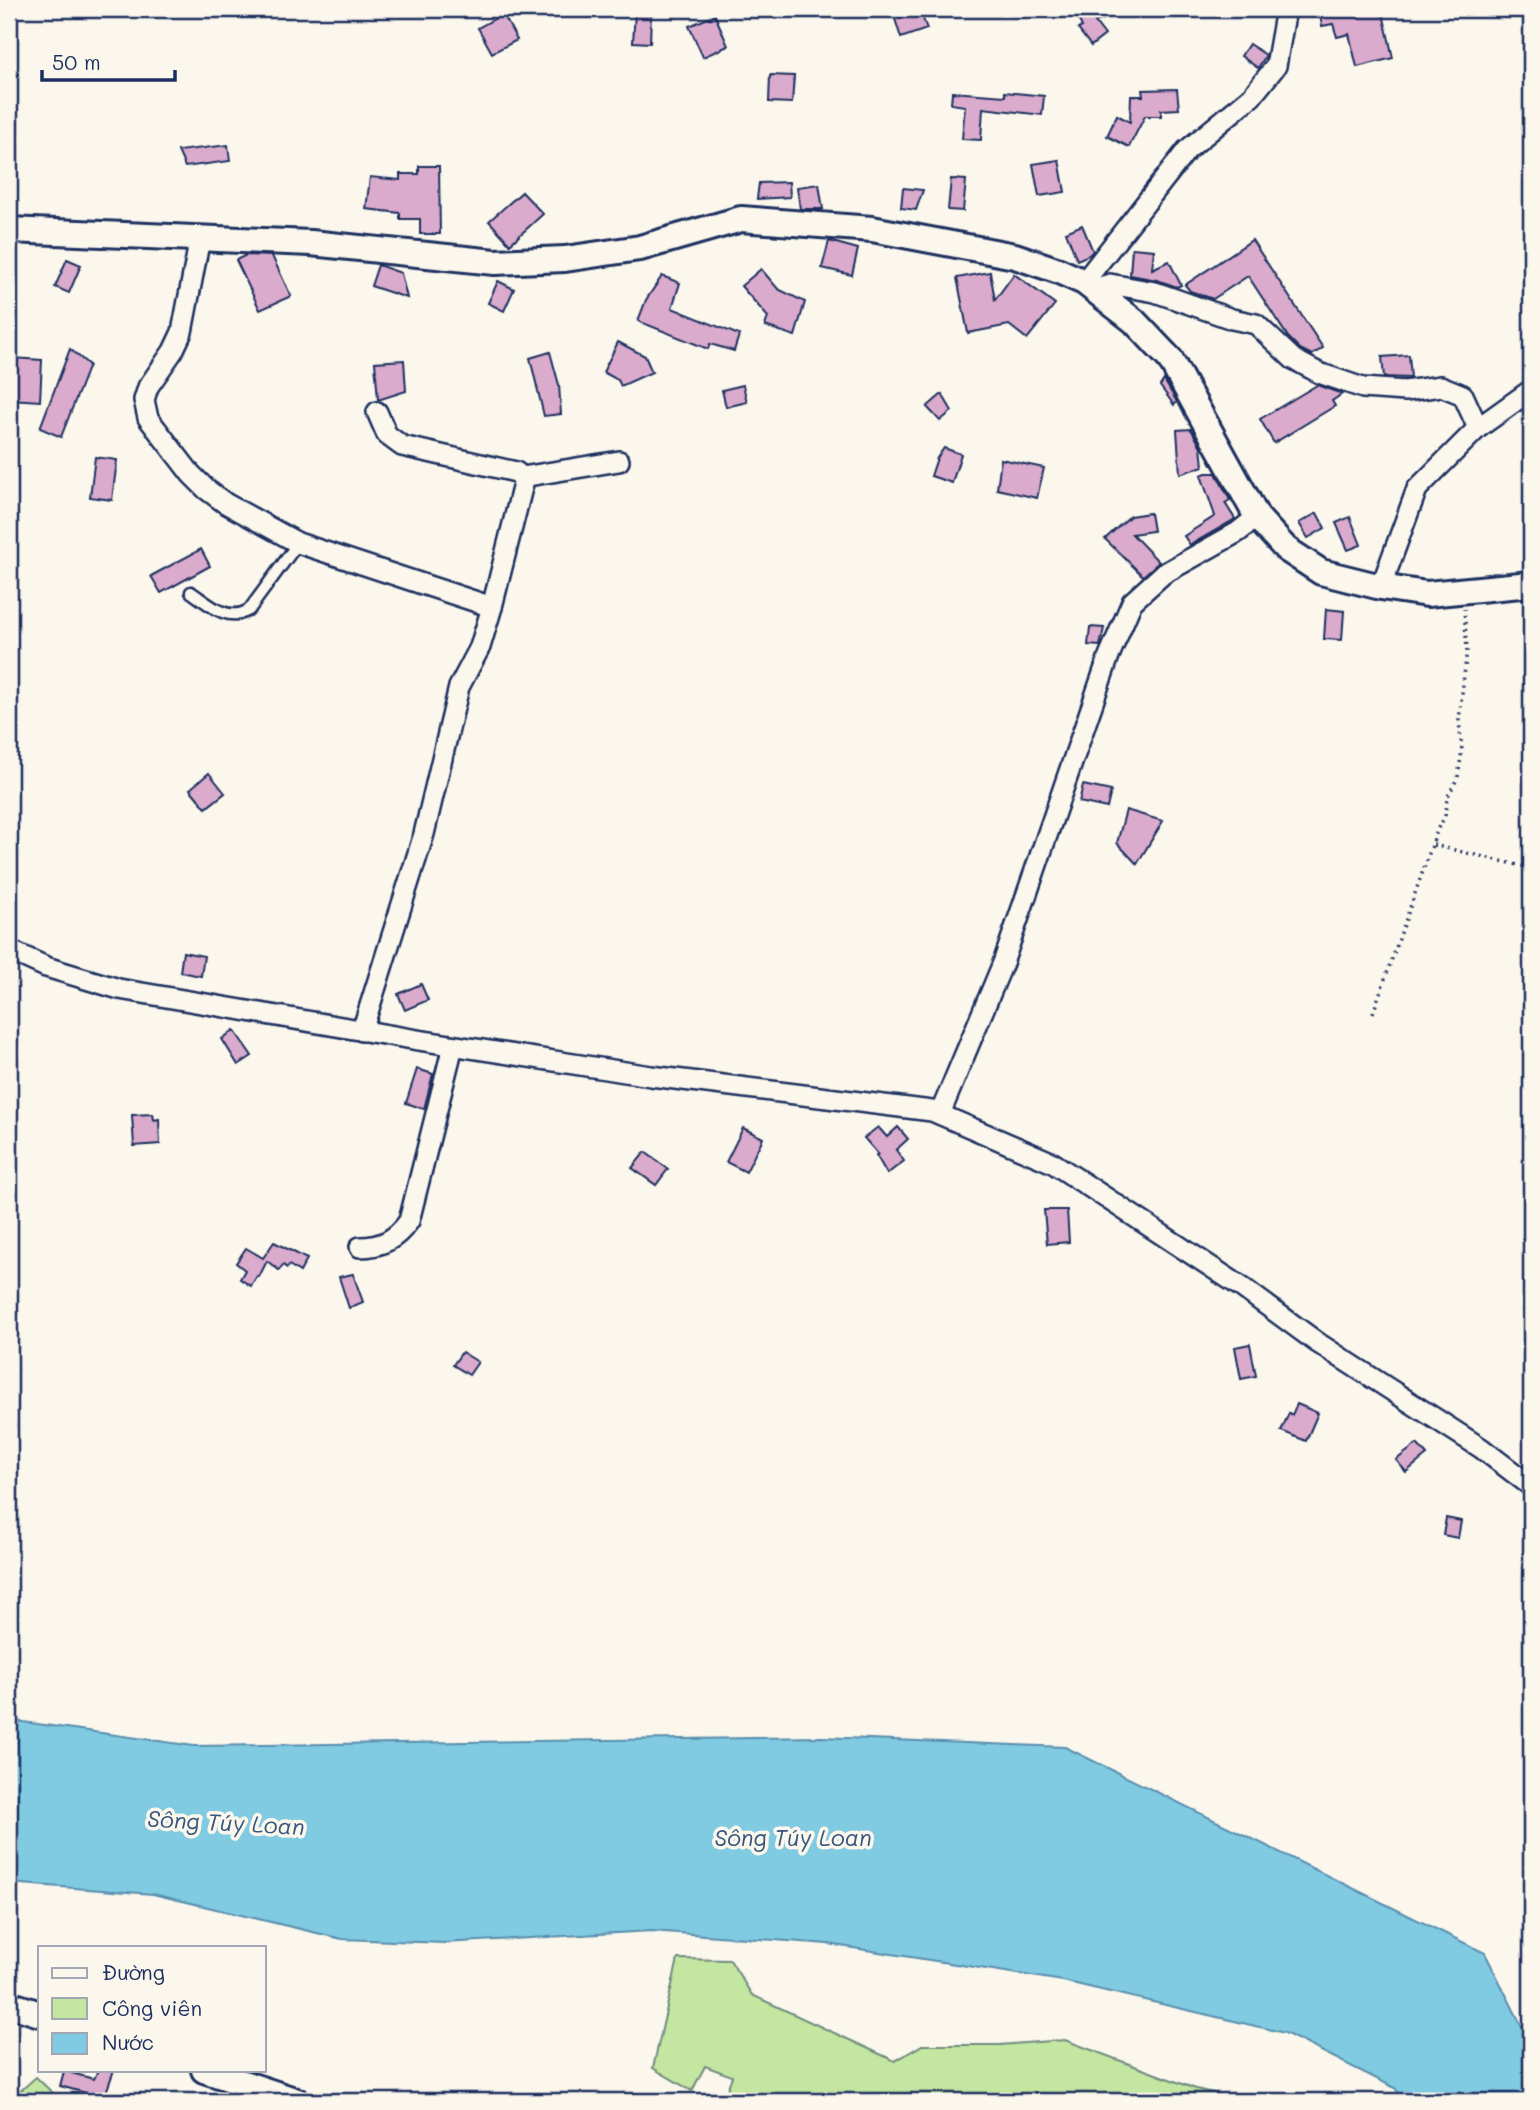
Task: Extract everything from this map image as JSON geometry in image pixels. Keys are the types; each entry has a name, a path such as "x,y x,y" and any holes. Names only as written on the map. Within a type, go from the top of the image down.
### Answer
{"street":[{"path":"1088,285 1187,150 1252,96 1276,66 1286,9"},
{"path":"9,230 311,243 495,262 565,259 640,248 741,219 872,229 1015,256 1059,271 1088,285 1134,321 1170,359 1257,517 1286,550 1321,572 1381,587 1427,594 1531,584"},
{"path":"200,238 182,332 173,352 148,387 144,400 145,412 191,474 225,503 298,543 492,607"},
{"path":"1088,285 1110,284 1154,292 1232,319 1256,324 1293,359 1319,373 1363,388 1405,391 1441,386 1463,396 1478,428"},
{"path":"1381,587 1417,489 1478,428 1531,390"},
{"path":"362,1031 424,834 459,687 480,647 492,607 523,484 522,477 516,472 402,446 387,435 377,412"},
{"path":"522,477 619,461"},
{"path":"940,1114 1007,950 1109,656 1132,601 1163,573 1238,532 1257,517"},
{"path":"9,950 46,967 119,989 453,1046 651,1076 932,1111 1053,1163 1243,1288 1318,1343 1480,1448 1531,1486"},
{"path":"360,1247 372,1247 393,1239 409,1221 453,1046"},
{"path":"9,2004 38,2013"},
{"path":"210,2072 297,2101"}],"lane":[{"path":"191,592 221,612 232,616 241,615 249,610 298,543"}],"path":[{"path":"1373,1013 1438,828 1445,817 1447,798 1458,777 1462,750 1459,720 1466,649 1463,592"},
{"path":"1433,845 1531,868"}],"green space":[{"path":"678,1959 730,1960 752,1995 895,2061 922,2045 999,2045 1065,2040 1196,2089 1247,2101 723,2101 732,2076 705,2066 692,2091 653,2068"},
{"path":"36,2077 61,2101 9,2101"}],"water":[{"name":"Sông Túy Loan","path":"9,1720 194,1746 822,1737 1065,1747 1485,1953 1531,2044 1531,2101 1404,2101 1395,2088 1285,2033 1063,1981 828,1944 651,1931 444,1943 342,1939 153,1894 9,1883"}],"building":[{"path":"1074,9 1128,11 1095,22 1105,35 1091,46 1078,29 1082,27"},
{"path":"1319,9 1382,9 1393,58 1357,67 1349,34 1337,37 1333,24 1322,26"},
{"path":"920,11 927,29 901,38 895,19"},
{"path":"635,12 651,13 650,43 633,42"},
{"path":"503,14 517,40 492,53 478,28"},
{"path":"715,15 728,46 703,57 689,26"},
{"path":"1249,44 1266,55 1258,68 1241,56"},
{"path":"770,75 794,76 792,103 769,102"},
{"path":"1177,89 1179,109 1161,110 1161,116 1145,116 1129,147 1107,136 1117,115 1130,122 1131,96 1143,96 1142,90"},
{"path":"952,92 1005,96 1005,92 1044,96 1042,115 983,108 981,140 962,139 965,106 951,104"},
{"path":"228,145 230,161 185,167 178,151"},
{"path":"1059,160 1065,192 1039,196 1033,164"},
{"path":"419,166 439,166 440,234 420,234 420,219 400,219 400,213 366,209 370,177 400,180 400,174 419,174"},
{"path":"951,179 966,180 963,211 948,210"},
{"path":"789,182 790,197 757,199 759,183"},
{"path":"819,184 823,209 800,209 797,187"},
{"path":"903,188 923,190 916,210 901,208"},
{"path":"522,192 543,214 510,244 489,221"},
{"path":"1082,225 1093,251 1077,260 1066,232"},
{"path":"1252,240 1323,348 1312,355 1300,349 1288,337 1248,276 1213,299 1190,291 1185,285"},
{"path":"829,241 858,249 852,275 822,268"},
{"path":"1132,248 1154,250 1152,269 1169,261 1181,285 1177,287 1130,275"},
{"path":"246,255 272,256 291,296 260,310 236,260"},
{"path":"67,259 81,265 69,293 55,287"},
{"path":"378,265 401,273 407,298 371,286"},
{"path":"761,269 778,289 805,302 795,336 765,326 768,317 741,286"},
{"path":"990,272 995,300 1014,274 1055,304 1027,339 1009,325 968,333 957,278"},
{"path":"662,276 680,283 672,308 739,335 734,351 710,344 708,349 638,321 646,300"},
{"path":"498,281 514,289 504,311 488,303"},
{"path":"618,342 645,356 652,372 621,386 618,380 603,372"},
{"path":"70,349 89,365 61,437 40,428"},
{"path":"550,352 559,385 561,414 544,416 530,358"},
{"path":"1409,355 1411,378 1384,377 1382,357"},
{"path":"12,358 42,360 40,401 10,399"},
{"path":"404,360 406,391 378,400 375,362"},
{"path":"1164,380 1177,402 1174,405 1160,386"},
{"path":"743,385 747,402 726,407 722,390"},
{"path":"1317,385 1342,394 1332,401 1335,406 1274,443 1260,419"},
{"path":"942,394 952,411 940,421 927,407"},
{"path":"1191,429 1201,447 1203,466 1180,474 1177,430"},
{"path":"944,448 961,454 952,483 931,476 937,458"},
{"path":"95,457 117,460 112,500 90,497"},
{"path":"1001,459 1044,468 1037,498 997,489"},
{"path":"1216,473 1230,500 1225,503 1235,519 1190,545 1184,536 1215,516 1201,475"},
{"path":"1150,513 1153,531 1132,534 1159,562 1143,576 1105,539 1130,516"},
{"path":"1317,513 1325,528 1308,538 1299,523"},
{"path":"1350,517 1361,545 1348,550 1336,523"},
{"path":"201,549 210,566 161,593 151,576"},
{"path":"1326,609 1344,611 1342,640 1324,639"},
{"path":"1090,627 1104,628 1100,646 1088,645"},
{"path":"209,773 225,793 206,808 190,789"},
{"path":"1083,785 1111,791 1107,808 1079,802"},
{"path":"1126,810 1163,821 1137,864 1117,843"},
{"path":"183,952 204,956 201,976 180,972"},
{"path":"421,984 428,1000 405,1010 398,994"},
{"path":"234,1030 252,1056 238,1065 222,1039"},
{"path":"417,1069 433,1074 424,1109 406,1103"},
{"path":"153,1114 154,1120 159,1119 160,1144 134,1146 132,1115"},
{"path":"878,1127 887,1137 898,1127 908,1139 896,1150 904,1161 887,1174 876,1155 878,1154 864,1138"},
{"path":"743,1128 763,1138 746,1172 726,1162"},
{"path":"645,1152 668,1169 656,1185 632,1168"},
{"path":"1044,1210 1067,1210 1069,1242 1047,1244"},
{"path":"274,1242 307,1259 300,1272 289,1265 287,1268 283,1265 279,1270 267,1261 251,1286 240,1279 245,1270 236,1263 246,1248 263,1258"},
{"path":"353,1274 363,1302 349,1308 339,1277"},
{"path":"1250,1344 1256,1376 1241,1379 1235,1347"},
{"path":"462,1352 478,1362 469,1375 453,1365"},
{"path":"1297,1404 1318,1413 1306,1441 1281,1431 1289,1413 1292,1415"},
{"path":"1417,1444 1427,1455 1406,1472 1396,1460"},
{"path":"1446,1518 1461,1521 1458,1538 1443,1535"},
{"path":"64,2072 94,2079 97,2072 113,2072 103,2101 60,2086"}]}
